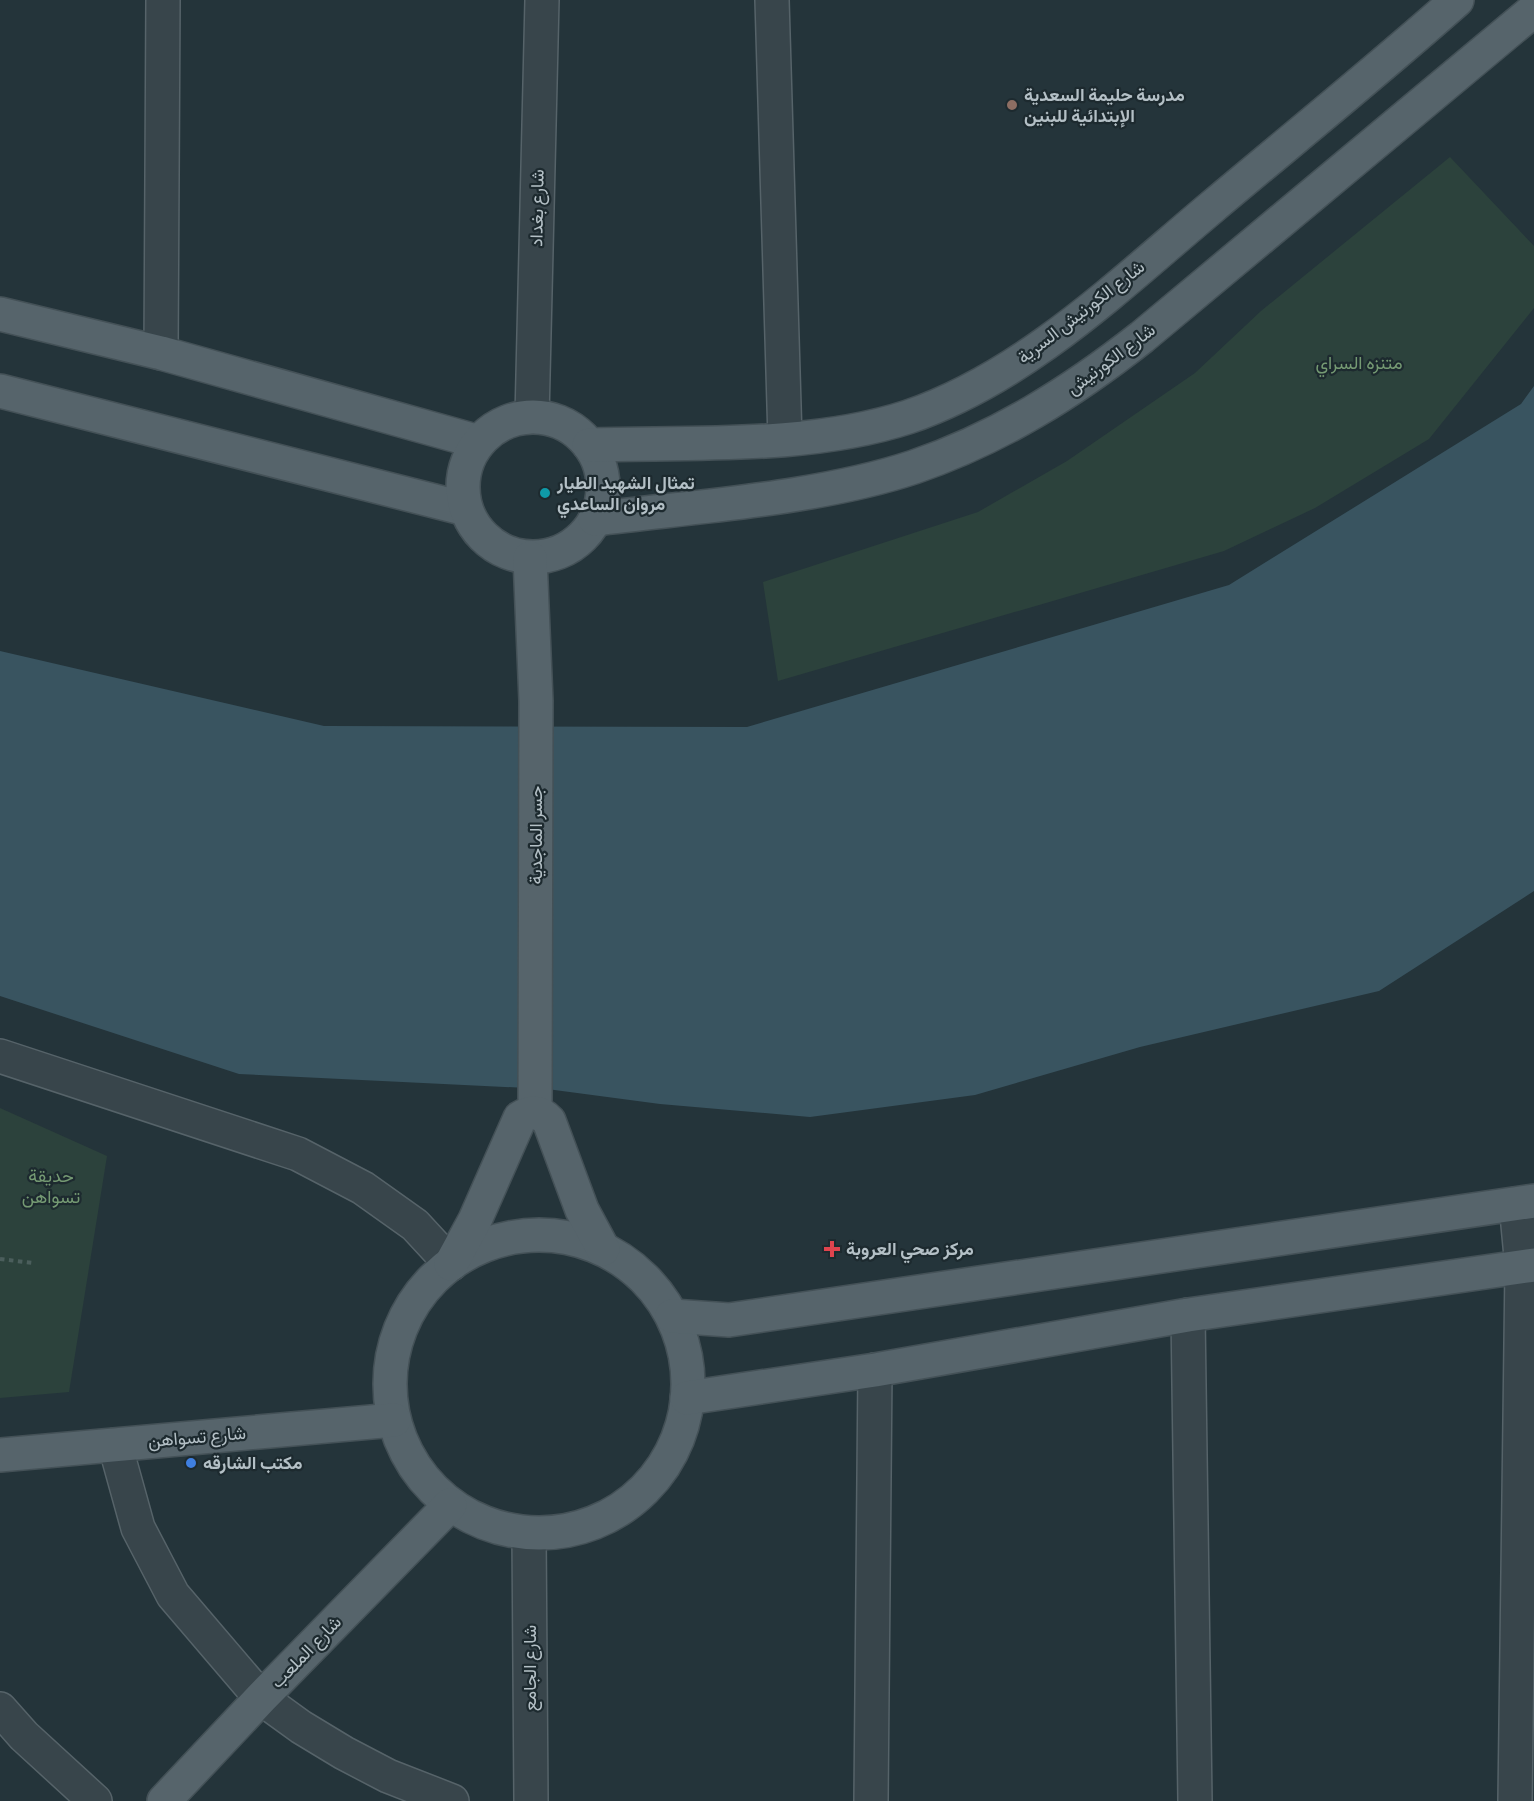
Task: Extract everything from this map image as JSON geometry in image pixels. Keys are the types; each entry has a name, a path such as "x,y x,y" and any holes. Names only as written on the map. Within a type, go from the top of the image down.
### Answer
{"main road":[{"name":"شارع الكورنيش السرية","path":"589,444 785,439 846,431 906,417 964,395 1068,327 1450,3"},
{"name":"شارع الكورنيش","path":"596,519 849,484 934,459 975,443 1034,413 1090,378 1142,337 1534,10"},
{"path":"0,314 161,353 479,442"},
{"path":"0,391 466,508"},
{"path":"532,417 564,424 589,444 597,458 603,481 601,505 587,533 575,544 561,552 530,558 505,552 484,538 473,524 466,508 463,491 464,474 469,457 479,442 503,424 532,417"},
{"name":"جسر الماجدية","path":"530,558 536,701 535,1112"},
{"path":"451,1264 480,1210 520,1118 535,1112 543,1115 549,1121 582,1210 603,1249"},
{"path":"672,1316 729,1320 1525,1203"},
{"path":"541,1235 573,1238 603,1249 643,1276 672,1316 686,1356 687,1398 676,1443 652,1482 617,1513 574,1530 529,1534 487,1525 450,1505 424,1481 412,1462 394,1420 390,1376 399,1333 420,1295 451,1264 478,1247 509,1238 541,1235"},
{"path":"687,1398 875,1370 1188,1315 1528,1266"},
{"name":"شارع تسواهن","path":"0,1455 394,1420"},
{"name":"شارع الملعب","path":"164,1801 261,1698 450,1505"}],"street":[{"path":"161,353 163,0"},
{"name":"شارع بغداد","path":"532,417 542,0"},
{"path":"772,0 785,439"},
{"path":"0,1056 298,1154 363,1188 415,1225 451,1264"},
{"path":"1515,1801 1528,1266 1525,1203"},
{"path":"1188,1315 1195,1801"},
{"path":"871,1801 875,1370"},
{"path":"116,1445 138,1528 173,1595 261,1698 344,1754 388,1776 452,1801"},
{"name":"شارع الجامع","path":"529,1534 531,1801"},
{"path":"0,1709 24,1736 95,1801"}],"path":[{"path":"0,1259 33,1263"}],"green space":[{"name":"متنزه السراي","path":"1450,157 1534,246 1534,308 1429,439 1315,508 1224,551 778,681 763,582 978,512 1067,461 1195,373 1261,311"},
{"name":"حديقة تسواهن","path":"0,1108 107,1156 69,1392 0,1398"}],"water":[{"path":"1534,386 1534,891 1379,991 1140,1047 975,1095 810,1117 660,1104 547,1089 239,1074 0,996 0,651 324,726 747,727 1229,585 1521,404"}],"place":[{"name":"مدرسة حليمة السعدية الإبتدائية للبنين","path":"1012,105"},
{"name":"تمثال الشهيد الطيار مروان الساعدي","path":"545,493"},
{"name":"مركز صحي العروبة","path":"832,1249"},
{"name":"مكتب الشارقه","path":"191,1463"}]}
